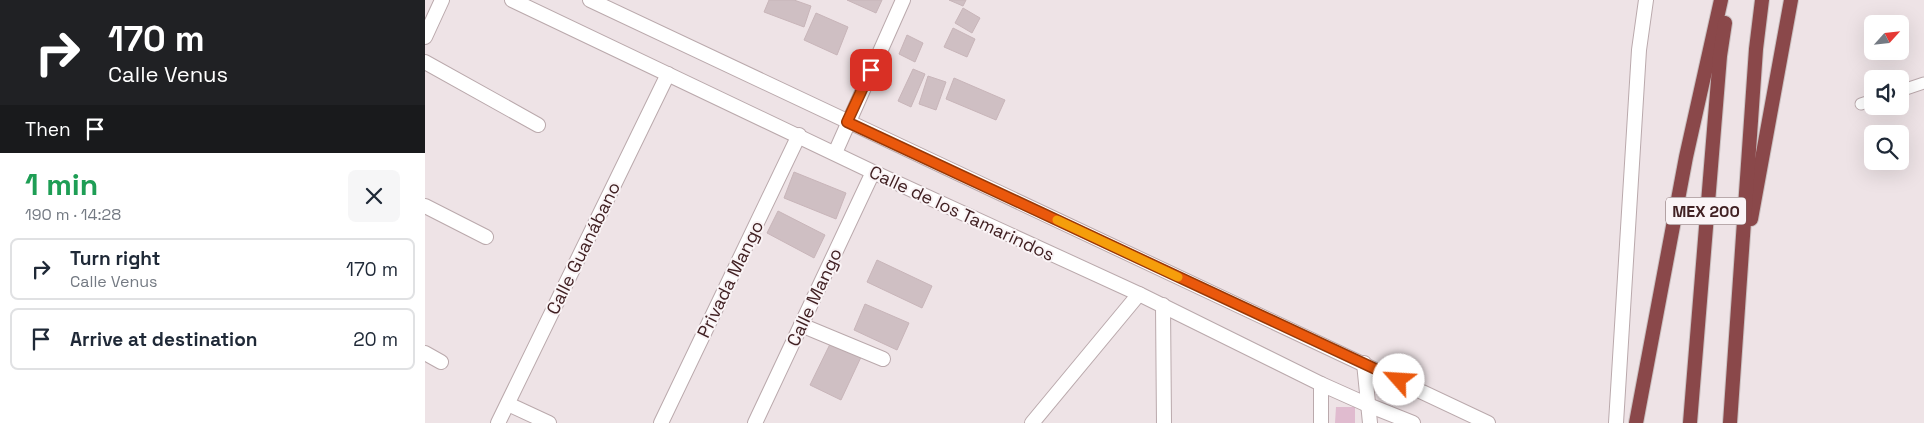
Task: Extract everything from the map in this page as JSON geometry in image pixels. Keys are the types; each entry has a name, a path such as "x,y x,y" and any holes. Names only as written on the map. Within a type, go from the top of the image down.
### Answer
{"highway":[{"path":"1636,423 1686,157 1721,0"},
{"name":"MEX 200","path":"1690,423 1720,56 1729,0"},
{"name":"MEX 200","path":"1730,423 1756,49 1762,0"},
{"path":"1739,288 1791,0"}],"street":[{"path":"425,37 442,0"},
{"name":"Calle de los Tamarindos","path":"512,0 799,135 873,172 1139,294 1321,384 1413,423"},
{"path":"590,0 606,4 847,122 1364,363 1488,423"},
{"path":"835,153 847,122 903,0"},
{"path":"1616,423 1639,50 1646,0"},
{"path":"425,62 538,125"},
{"name":"Calle Guanábano","path":"498,423 668,74"},
{"name":"Privada Mango","path":"661,423 799,135"},
{"name":"Calle Mango","path":"755,423 873,172"},
{"path":"425,206 486,237"},
{"path":"1032,423 1139,294"},
{"path":"1163,306 1164,423"},
{"path":"801,325 883,360"},
{"path":"425,352 441,362"},
{"path":"1364,363 1370,423"},
{"path":"1321,384 1321,423"},
{"path":"508,404 549,423"}],"lane":[{"path":"1909,88 1924,83"}],"shaded area":[{"path":"1336,407 1355,407 1355,423 1335,423"}],"building":[{"path":"769,0 794,0 811,6 804,27 764,12"},
{"path":"847,0 882,0 876,13"},
{"path":"949,0 966,0 963,6"},
{"path":"963,8 980,18 972,33 955,23"},
{"path":"816,13 848,27 837,55 804,40"},
{"path":"953,28 975,39 967,57 944,47"},
{"path":"907,35 923,43 915,62 899,54"},
{"path":"913,69 925,74 911,107 898,101"},
{"path":"928,76 946,82 936,110 919,104"},
{"path":"954,78 1005,100 996,120 946,99"},
{"path":"794,172 846,193 836,219 784,198"},
{"path":"778,211 825,235 814,258 767,233"},
{"path":"877,260 932,286 922,308 867,282"},
{"path":"865,304 909,323 897,350 854,330"},
{"path":"832,340 862,355 841,400 810,385"}],"slow traffic":[{"path":"1057,220 1178,277"}],"route":[{"path":"871,70 847,122 1399,380"}]}
